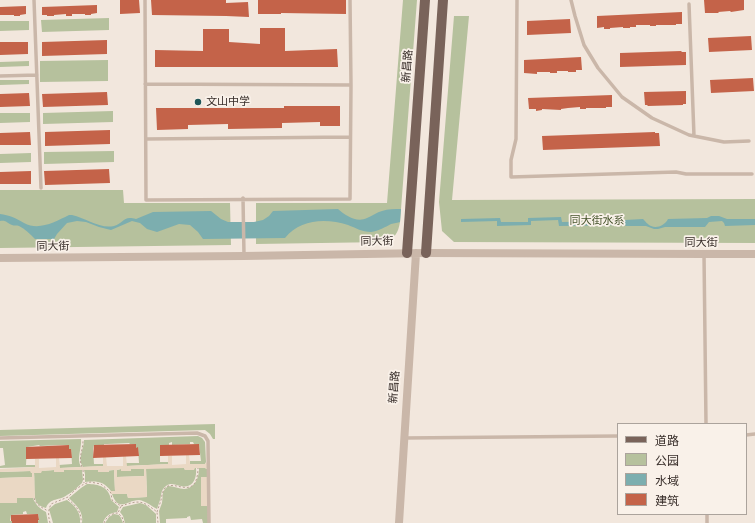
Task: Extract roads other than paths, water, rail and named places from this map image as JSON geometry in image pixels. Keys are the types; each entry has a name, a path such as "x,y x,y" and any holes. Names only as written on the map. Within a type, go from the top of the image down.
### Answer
{"main road":[{"name":"新昌路","path":"411,253 425,0"},
{"path":"426,253 443,0"}],"street":[{"name":"同大街","path":"0,258 411,253 755,254"},
{"name":"新昌路","path":"399,523 404,438 411,253"}],"lane":[{"path":"34,0 41,188"},
{"path":"145,0 146,200 243,198 350,199 350,0"},
{"path":"517,0 516,140 511,160 511,176 676,172 686,174 752,174"},
{"path":"571,0 584,44 598,68 622,97 652,118 689,135 724,142 749,141"},
{"path":"689,4 694,136"},
{"path":"0,76 37,75"},
{"path":"146,84 351,85"},
{"path":"146,139 350,137"},
{"path":"243,198 244,256"},
{"path":"704,254 706,423"},
{"path":"0,438 197,433 205,436 208,441 209,523"},
{"path":"404,438 617,436"}],"water":[{"path":"338,209 344,214 359,220 384,210 401,209 400,222 391,224 379,230 368,232 340,223 322,221 298,227 285,238 203,239 190,225 179,224 157,232 147,229 140,223 132,221 111,230 86,222 77,221 67,223 54,239 35,239 19,226 0,221 0,214 12,217 30,225 41,226 72,215 98,225 108,227 117,225 128,218 136,219 153,212 211,211 221,219 228,222 254,222 263,220 273,211"},
{"path":"711,216 719,216 727,219 755,219 755,225 725,226 722,221 709,222 705,227 665,227 654,229 646,226 625,225 559,226 558,220 531,221 531,225 497,226 497,221 461,222 461,219 500,218 501,222 528,222 528,218 561,217 562,222 625,221 643,219 653,227 658,227 663,225 668,219 707,218"}],"place":[{"name":"文山中学","path":"198,102"}],"park label":[{"name":"同大街水系","path":"597,221"}]}
